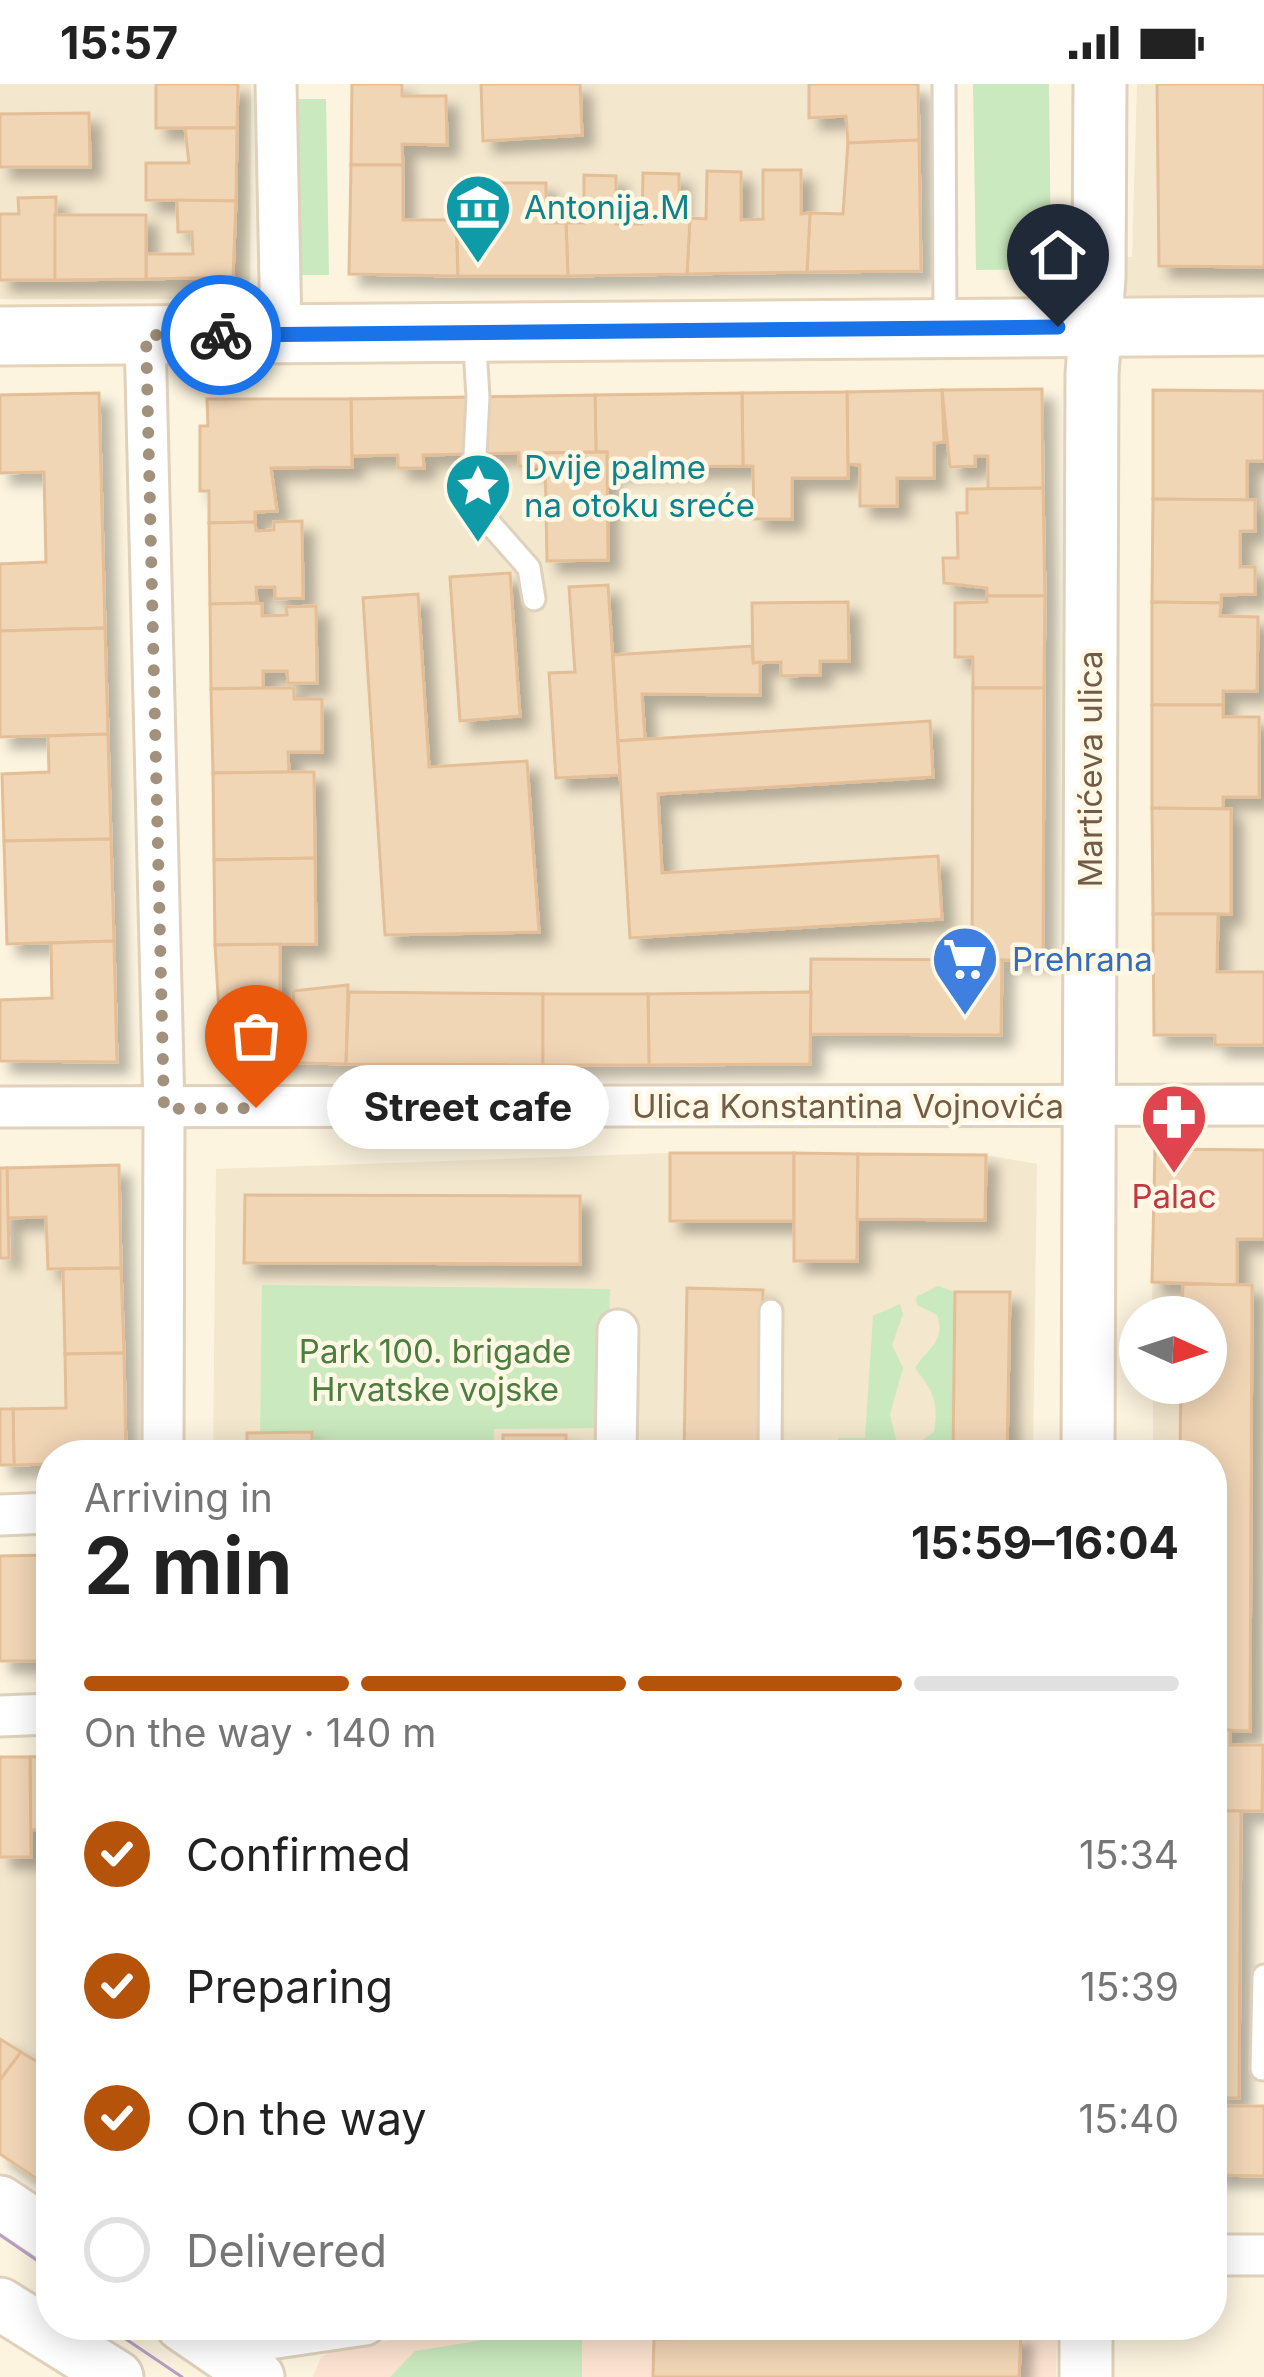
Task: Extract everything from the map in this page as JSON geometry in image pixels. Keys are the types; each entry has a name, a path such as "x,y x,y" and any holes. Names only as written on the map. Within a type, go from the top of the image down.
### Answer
{"main road":[{"path":"0,336 1264,326"}],"street":[{"path":"276,84 281,332"},
{"name":"Martićeva ulica","path":"1088,1440 1092,396 1100,84"},
{"path":"146,335 164,1109 164,1440"},
{"name":"Ulica Konstantina Vojnovića","path":"0,1107 1264,1105"},
{"path":"616,1440 618,1330"},
{"path":"0,1514 36,1514"},
{"path":"0,1716 36,1715"},
{"path":"0,2202 36,2226"},
{"path":"1227,2255 1264,2255"},
{"path":"0,2304 36,2328"},
{"path":"55,2340 108,2375"},
{"path":"204,2340 258,2377"},
{"path":"1086,2340 1086,2377"}],"lane":[{"path":"944,84 945,328"},
{"path":"474,331 478,397 473,493 485,518 529,568 534,599"},
{"path":"770,1440 771,1310"},
{"path":"1262,2069 1264,1976"}],"shaded area":[{"path":"0,84 251,84 250,285 239,308 187,314 196,299 0,299"},
{"path":"352,84 918,84 921,271 349,274"},
{"path":"1137,84 1264,84 1264,309 1134,301 1126,293 1119,257 1132,257"},
{"path":"1042,389 1043,960 1002,960 1001,1035 811,1034 810,1064 222,1061 209,492 200,491 200,426 208,426 207,399"},
{"path":"1153,390 1264,391 1264,1045 1215,1045 1214,1035 1154,1035"},
{"path":"1155,1149 1264,1150 1262,1806 1227,1810 1227,1440 1153,1440 1153,1404 1227,1404 1227,1296 1152,1296"},
{"path":"670,1153 986,1155 1037,1164 1033,1440 213,1440 216,1169"},
{"path":"119,1165 126,1440 36,1440 36,1464 0,1465 0,1168"},
{"path":"36,1756 36,2178 0,2154 0,1757"},
{"path":"391,2340 1057,2340 1056,2377 313,2377 321,2357 337,2349"}],"green space":[{"path":"973,84 1049,84 1051,269 976,270"},
{"path":"296,99 326,99 329,275 299,275"},
{"name":"Park 100. brigade Hrvatske vojske","path":"262,1285 610,1289 606,1428 494,1429 494,1440 260,1436"},
{"path":"938,1286 955,1292 953,1440 922,1440 934,1432 936,1412 930,1390 915,1368 934,1344 939,1324 937,1315 917,1305 916,1297"},
{"path":"900,1304 903,1314 892,1345 903,1368 890,1414 896,1440 838,1440 865,1438 873,1316"},
{"path":"483,2340 582,2340 582,2377 390,2377 415,2351"}],"building":[{"path":"156,84 238,84 237,128 156,128"},
{"path":"352,84 402,84 402,96 446,96 447,145 402,144 403,165 351,165"},
{"path":"481,84 580,84 582,135 483,141"},
{"path":"809,84 918,84 919,140 848,143 846,116 809,118"},
{"path":"1157,84 1264,84 1264,267 1159,266"},
{"path":"89,113 90,167 0,167 0,114"},
{"path":"185,128 237,128 236,201 146,200 146,163 189,163"},
{"path":"919,140 921,271 807,272 810,213 843,214 848,143"},
{"path":"351,165 403,165 403,220 456,220 458,276 349,274"},
{"path":"763,170 801,170 801,214 810,213 807,272 687,274 690,218 706,219 707,171 741,172 741,220 763,219"},
{"path":"643,173 679,174 679,218 690,218 687,274 568,276 566,223 584,223 584,175 616,176 616,224 642,224"},
{"path":"456,183 546,183 546,223 566,223 568,276 458,276"},
{"path":"56,197 55,280 0,280 0,214 19,214 18,198"},
{"path":"177,200 236,201 233,277 146,279 146,254 193,254 192,232 178,232"},
{"path":"55,215 146,215 146,279 55,280"},
{"path":"1042,389 1043,488 988,489 988,456 975,456 975,466 950,467 942,390"},
{"path":"942,390 944,442 934,443 934,478 897,478 897,506 860,506 860,465 848,464 847,392"},
{"path":"1153,390 1264,391 1264,461 1247,461 1247,500 1153,499"},
{"path":"847,392 848,478 792,478 792,519 754,519 753,466 743,466 742,393"},
{"path":"99,393 105,628 0,631 0,564 46,562 44,472 0,473 0,395"},
{"path":"742,393 743,466 607,468 607,452 596,452 595,395"},
{"path":"595,395 596,452 545,453 545,466 519,466 519,453 423,455 424,468 398,468 398,455 352,456 351,399"},
{"path":"207,399 351,399 352,467 271,468 277,511 255,512 255,522 209,523 209,491 200,491 200,426 208,426"},
{"path":"607,452 608,560 547,561 545,453"},
{"path":"1043,488 1045,596 987,596 987,588 944,583 943,558 958,558 957,513 967,513 967,489"},
{"path":"1153,499 1255,500 1255,531 1240,531 1240,567 1255,567 1255,594 1221,595 1221,603 1152,602"},
{"path":"302,521 303,598 275,599 275,587 256,587 257,603 210,604 209,523 255,522 256,531 274,530 274,522"},
{"path":"510,573 520,716 460,721 450,577"},
{"path":"608,585 620,775 556,778 549,673 575,672 569,587"},
{"path":"418,594 429,767 527,761 539,932 385,935 363,598"},
{"path":"987,596 1045,596 1044,688 973,688 973,657 955,657 955,603 987,602"},
{"path":"848,602 849,661 820,661 820,675 781,676 781,662 753,663 752,603"},
{"path":"1152,602 1221,603 1220,616 1258,617 1257,691 1223,691 1223,705 1152,705"},
{"path":"210,604 262,604 262,616 287,615 286,607 316,606 317,683 288,683 287,671 263,671 263,688 211,689"},
{"path":"105,628 108,734 0,737 0,631"},
{"path":"752,646 753,663 760,662 760,695 642,694 645,739 618,741 613,655"},
{"path":"294,688 294,699 322,699 322,752 288,752 289,772 213,773 211,689"},
{"path":"973,688 1044,688 1043,960 972,960"},
{"path":"1152,705 1223,705 1223,717 1259,717 1259,797 1223,797 1223,809 1152,808"},
{"path":"930,721 933,777 658,794 662,873 938,856 942,919 630,938 618,741"},
{"path":"108,734 111,839 4,841 2,774 49,772 48,736"},
{"path":"314,772 315,858 214,860 213,773"},
{"path":"1152,808 1231,809 1231,914 1153,914"},
{"path":"111,839 114,941 7,944 4,841"},
{"path":"315,858 316,944 215,945 214,860"},
{"path":"1153,914 1218,914 1217,972 1264,972 1264,1045 1215,1045 1215,1035 1154,1035"},
{"path":"114,941 117,1062 0,1061 0,1000 52,998 51,943"},
{"path":"280,944 280,1006 294,1006 293,991 348,985 346,1064 222,1061 215,945"},
{"path":"811,959 1002,960 1001,1035 810,1034"},
{"path":"349,992 543,994 543,1065 346,1064"},
{"path":"811,992 810,1064 649,1065 648,994"},
{"path":"543,994 648,994 649,1065 543,1065"},
{"path":"1155,1149 1264,1150 1264,1239 1237,1239 1237,1285 1152,1282"},
{"path":"670,1153 794,1153 794,1221 670,1221"},
{"path":"794,1153 858,1154 857,1261 794,1261"},
{"path":"858,1154 986,1155 985,1220 857,1219"},
{"path":"119,1165 121,1268 48,1269 46,1217 7,1218 7,1168"},
{"path":"0,1168 7,1168 9,1258 0,1258"},
{"path":"245,1195 580,1196 580,1264 244,1263"},
{"path":"121,1268 124,1353 65,1354 63,1269"},
{"path":"1183,1284 1252,1285 1250,1731 1227,1730 1227,1440 1180,1440 1181,1404 1227,1404 1227,1296 1183,1296"},
{"path":"687,1288 763,1290 760,1440 684,1440"},
{"path":"955,1292 1010,1292 1007,1440 953,1440"},
{"path":"124,1353 126,1440 36,1440 36,1464 14,1465 13,1409 66,1408 65,1354"},
{"path":"0,1409 13,1409 14,1465 0,1465"},
{"path":"312,1432 312,1440 247,1440 247,1433"},
{"path":"503,1435 566,1435 566,1440 503,1440"},
{"path":"36,1555 36,1661 0,1661 0,1556"},
{"path":"1227,1730 1230,1745 1263,1745 1262,1811 1227,1811"},
{"path":"0,1757 30,1757 31,1857 0,1857"},
{"path":"30,1757 36,1757 36,1830 30,1830"},
{"path":"1227,1811 1241,1811 1239,2098 1227,2098"},
{"path":"0,2039 21,2052 0,2080"},
{"path":"21,2052 36,2061 36,2178 0,2154 0,2080"},
{"path":"1227,2106 1264,2106 1264,2176 1227,2175"},
{"path":"654,2340 1021,2340 1019,2377 653,2377"}],"tram line":[{"path":"0,2235 36,2260"},
{"path":"127,2340 182,2377"}],"way so far":[{"path":"221,335 146,335 164,1109 256,1108"}],"place":[{"name":"Antonija.M","path":"478,266"},
{"name":"Dvije palme na otoku sreće","path":"478,545"},
{"name":"Prehrana","path":"965,1018"},
{"name":"Street cafe","path":"256,1108"},
{"name":"Palac","path":"1174,1176"}],"route":[{"path":"221,335 1058,327"}]}
